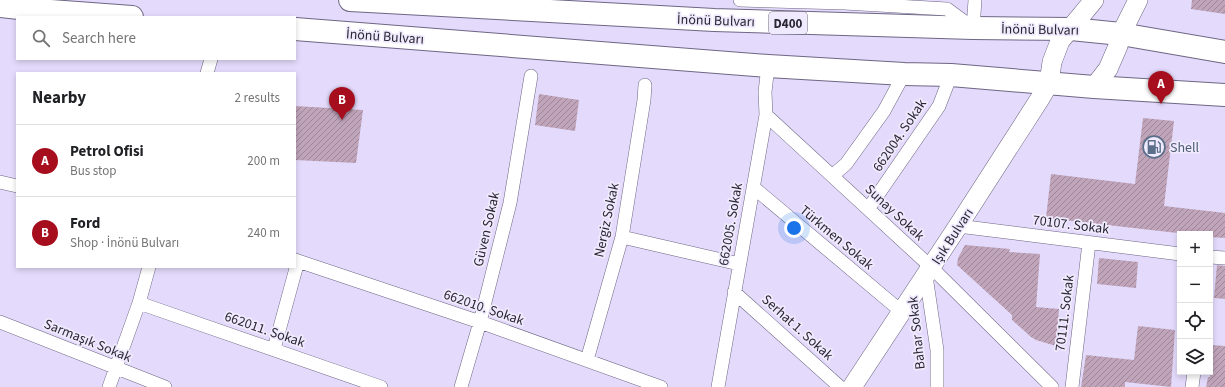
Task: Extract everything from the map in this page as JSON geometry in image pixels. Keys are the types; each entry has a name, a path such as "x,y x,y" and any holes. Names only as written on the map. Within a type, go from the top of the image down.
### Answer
{"highway":[{"name":"İnönü Bulvarı","path":"350,0 698,19 973,28 1071,29 1121,34 1225,52"},
{"path":"0,8 118,16"},
{"name":"İnönü Bulvarı","path":"296,29 768,66 904,74 951,75 1225,95"}],"main road":[{"path":"1049,83 1052,62 1060,41 1094,0"},
{"path":"1094,86 1108,69 1118,46 1121,34 1138,0"},
{"name":"Işık Bulvarı","path":"852,387 958,226 1049,83"}],"street":[{"path":"740,0 844,1 947,10 973,28"},
{"path":"973,28 975,0"},
{"path":"207,72 211,60"},
{"name":"662005. Sokak","path":"718,387 738,264 766,115 765,92 768,66"},
{"path":"832,176 846,164 884,111 904,74"},
{"name":"662004. Sokak","path":"868,209 938,106 951,75"},
{"name":"Güven Sokak","path":"461,387 480,322 510,203 531,76"},
{"name":"Nergiz Sokak","path":"587,360 622,237 644,100 645,85"},
{"name":"Sunay Sokak","path":"766,115 868,209 928,271 1052,387"},
{"path":"0,182 16,186"},
{"name":"Türkmen Sokak","path":"753,187 902,312"},
{"name":"70107. Sokak","path":"958,226 1177,254"},
{"path":"622,237 738,264"},
{"name":"70111. Sokak","path":"1072,387 1089,243"},
{"path":"1213,257 1225,258"},
{"name":"662010. Sokak","path":"297,261 480,322 661,387"},
{"path":"109,387 139,303 149,268"},
{"path":"274,349 295,268"},
{"name":"Bahar Sokak","path":"928,271 937,350 937,387"},
{"name":"Serhat 1. Sokak","path":"734,292 840,387"},
{"name":"662011. Sokak","path":"139,303 381,387"},
{"name":"Sarmaşık Sokak","path":"0,322 165,387"},
{"path":"1192,387 1194,375"}],"building":[{"path":"1192,0 1225,0 1225,14 1191,9"},
{"path":"539,94 579,100 575,131 535,125"},
{"path":"296,106 363,110 356,163 296,160"},
{"path":"1143,118 1174,121 1164,206 1225,213 1225,238 1213,237 1213,231 1177,231 1177,233 1046,218 1051,174 1135,184"},
{"path":"965,245 1010,249 1009,252 1040,254 1036,307 1059,309 1056,346 1031,337 1012,320 1012,315 957,265 958,258"},
{"path":"1099,258 1138,262 1136,288 1097,284"},
{"path":"1217,265 1225,266 1225,299 1214,298"},
{"path":"1138,326 1175,330 1171,387 1125,382 1125,387 1081,387 1086,355 1134,360"},
{"path":"1213,345 1225,346 1225,387 1206,387 1208,377 1210,377 1210,375 1213,375"}],"place":[{"name":"Petrol Ofisi","path":"1161,104"},
{"name":"Ford","path":"342,120"},
{"name":"Shell","path":"1154,147"}]}
